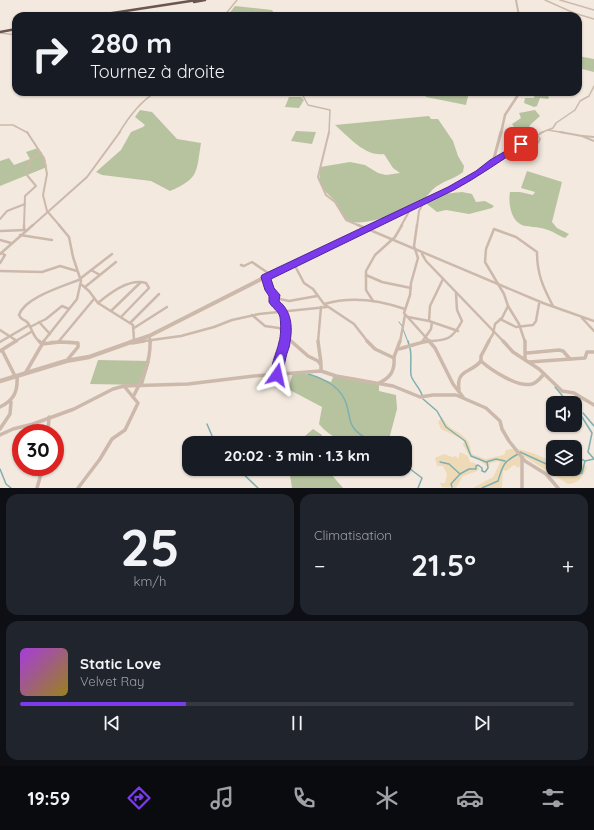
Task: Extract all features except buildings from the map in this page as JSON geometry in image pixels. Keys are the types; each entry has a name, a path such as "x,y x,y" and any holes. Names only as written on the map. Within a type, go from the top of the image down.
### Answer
{"highway":[{"path":"119,12 197,0"},
{"path":"128,12 205,0"},
{"path":"0,32 12,30"}],"street":[{"path":"227,12 237,0"},
{"path":"516,0 518,12"},
{"path":"545,0 572,12"},
{"path":"560,0 594,10"},
{"path":"582,15 594,19"},
{"path":"0,32 12,34"},
{"path":"0,380 16,377 66,361 150,339 266,277 424,202 473,176 516,147 553,128 556,123 575,110 580,101 590,94 594,86"},
{"path":"0,262 5,255 0,253 24,230 90,174 116,139 126,121 150,96"},
{"path":"303,96 308,104 330,110 330,124 326,150 320,167 318,180 326,195 335,202 346,220 553,307 594,321"},
{"path":"493,162 505,115 517,96"},
{"path":"0,125 12,125 27,132 41,153 47,168 43,195 47,211 69,236 77,271 83,286 98,303 130,323 134,328 134,342"},
{"path":"548,130 594,137"},
{"path":"516,147 536,146 540,139 537,135"},
{"path":"582,136 594,141"},
{"path":"24,230 25,194 36,186 27,175 29,162 41,153"},
{"path":"379,384 392,375 395,368 394,357 398,350 404,329 406,316 405,309 418,258 414,246 419,211 424,202"},
{"path":"0,220 7,211 25,204"},
{"path":"373,301 367,291 366,271 375,255 392,240 411,208"},
{"path":"527,360 527,353 513,312 508,306 499,284 485,262 486,249 494,229 516,237 537,252 536,263 541,283 553,307"},
{"path":"0,231 24,230"},
{"path":"20,235 52,240"},
{"path":"0,240 11,243"},
{"path":"0,247 6,248"},
{"path":"422,253 426,261 513,352 527,360 562,391 574,393 594,404"},
{"path":"66,361 78,344 59,341 42,344 34,338 29,326 20,317 20,310 25,304 38,298 44,292 81,278 112,254"},
{"path":"24,374 29,369 42,344 77,299 83,286 116,262"},
{"path":"241,265 244,266 252,262 255,263 271,275"},
{"path":"294,264 296,273 326,306 354,324 366,340 375,348 394,357"},
{"path":"0,272 42,272 60,266 77,271"},
{"path":"91,270 100,275"},
{"path":"366,275 391,285 411,288"},
{"path":"266,277 275,298 274,303 284,312 286,335 277,375"},
{"path":"422,342 431,322 430,306 443,279"},
{"path":"98,303 110,293 129,283 142,282 148,284 149,288 121,317"},
{"path":"111,311 142,282"},
{"path":"398,350 411,347 422,342 431,343 445,340 458,331 462,321 457,310 456,293"},
{"path":"130,323 160,294"},
{"path":"275,298 289,301 318,296"},
{"path":"59,341 94,299"},
{"path":"129,344 150,339 181,336 252,315 321,307 340,300 360,299 405,309"},
{"path":"500,319 516,327 533,325 535,323 540,304"},
{"path":"0,342 9,336 39,322 62,306 70,309"},
{"path":"463,398 458,381 459,377 479,365 481,356 496,324 508,306"},
{"path":"134,328 167,307"},
{"path":"321,307 318,339 321,371"},
{"path":"252,315 265,326 279,328 308,356 316,359 320,363"},
{"path":"406,316 458,331"},
{"path":"406,316 426,336 453,384 460,391"},
{"path":"581,316 594,331"},
{"path":"39,322 50,334"},
{"path":"0,330 17,341"},
{"path":"0,429 10,414 11,402 17,390 15,374 1,351 31,332"},
{"path":"133,397 146,368 150,339"},
{"path":"527,353 558,350 563,351 570,359"},
{"path":"527,360 585,358 587,352 594,352"},
{"path":"481,361 492,370 527,385 534,384 544,374"},
{"path":"0,435 13,429 33,424 83,406 108,392 124,386 188,384 254,376 321,371 336,376 393,386 420,398 451,395 463,398 492,412 500,421 509,441 522,458 546,474 558,488"},
{"path":"78,488 100,459 112,439 121,433 129,423 138,404 124,386"},
{"path":"0,407 11,402"},
{"path":"49,417 49,424"},
{"path":"522,458 522,488"},
{"path":"37,488 40,476"}],"green space":[{"path":"235,6 272,10 273,12 230,12"},
{"path":"582,57 594,59 594,72 582,69"},
{"path":"425,96 468,96 466,105"},
{"path":"534,96 549,97 548,99 540,98 537,106 534,107 524,103 525,98 534,98"},
{"path":"289,97 301,97 304,100 299,108 285,107"},
{"path":"140,110 152,112 177,139 201,143 197,168 192,178 170,191 151,181 102,175 96,172 121,150 131,132 145,125 135,117"},
{"path":"535,110 540,116 530,125 529,128 517,129 512,124 521,118 519,113"},
{"path":"429,116 431,119 438,119 453,141 458,156 464,166 463,172 437,186 417,204 397,213 372,221 352,222 346,219 335,201 320,183 320,167 350,162 365,165 378,173 386,175 400,173 393,168 384,154 370,152 357,145 335,125"},
{"path":"296,131 316,132 312,144 291,141"},
{"path":"38,148 45,159 47,167 0,186 0,161 9,158 14,165 30,159 26,152"},
{"path":"527,171 562,182 552,222 557,228 569,234 565,238 545,229 521,224 514,217 510,207 510,192 520,192 533,195 535,192 521,188"},
{"path":"462,192 472,194 476,202 485,201 494,206 492,208 469,214 446,210 437,212 427,204 432,198 437,196"},
{"path":"98,360 150,361 143,385 90,384"},
{"path":"293,373 303,373 331,382 334,375 379,383 379,391 396,395 397,409 390,436 333,436 319,424 322,407 288,389"},
{"path":"313,429 322,435 322,436 305,436"},
{"path":"290,476 333,476 343,488 292,488"}],"sand":[{"path":"442,417 451,428 464,436 469,444 472,454 485,459 504,455 506,450 524,450 546,459 546,470 525,457 522,458 519,468 514,465 506,471 503,470 502,488 473,488 493,477 500,463 499,461 490,463 489,468 478,459 470,457 463,445 464,441 441,429 438,422"},
{"path":"460,452 468,456 470,462 475,463 479,469 463,476 456,488 442,487 440,483 445,483 447,474 443,466 437,466 435,458 444,454 452,457 456,456 458,459"},
{"path":"582,464 587,467 582,476"},
{"path":"555,476 582,476 575,483 568,484"}],"waterway":[{"path":"399,322 402,326"},
{"path":"403,329 408,342"},
{"path":"408,341 409,345"},
{"path":"410,348 411,375 422,395"},
{"path":"308,374 321,378 337,389 345,399 353,427 362,436"},
{"path":"555,387 563,396"},
{"path":"423,399 437,411 446,427 465,441 471,456 486,462 496,459 505,461"},
{"path":"583,413 594,426"},
{"path":"582,417 592,433 588,452 594,459 585,461"},
{"path":"207,424 212,436"},
{"path":"520,452 546,464"},
{"path":"482,488 498,481 504,464 518,454"},
{"path":"582,473 585,461"},
{"path":"440,462 449,464 460,474"},
{"path":"460,474 469,469 476,469 476,466 478,465 482,468 482,471 485,472 488,468 487,462"},
{"path":"0,469 6,484 11,488"},
{"path":"412,470 422,478 418,488"},
{"path":"452,487 451,484 460,474"},
{"path":"245,476 258,488"}],"route":[{"path":"277,375 280,354 285,342 285,317 282,309 274,302 275,298 270,290 266,277 451,188 479,173 494,161 521,144"}]}
